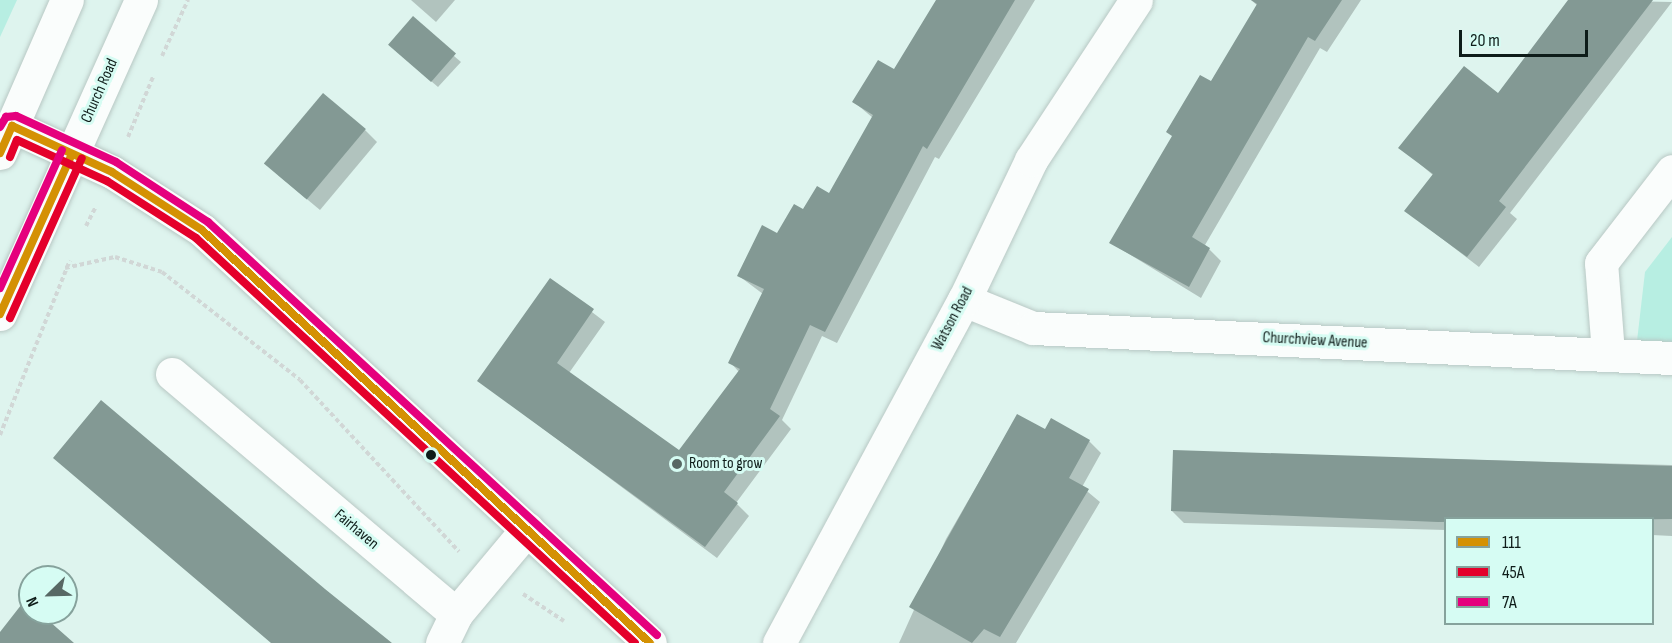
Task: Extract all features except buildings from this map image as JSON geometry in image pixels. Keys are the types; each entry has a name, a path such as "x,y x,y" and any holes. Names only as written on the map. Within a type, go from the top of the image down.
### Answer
{"street":[{"path":"67,0 6,140 72,154 112,172 202,230 650,643"},
{"name":"Church Road","path":"0,314 141,0"},
{"name":"Watson Road","path":"779,643 964,300 1031,160 1136,0"},
{"path":"1608,353 1601,263 1672,171"},
{"name":"Churchview Avenue","path":"964,300 1034,328 1608,353 1672,358"},
{"name":"Fairhaven","path":"172,374 449,629 490,573 527,529"}],"path":[{"path":"137,119 188,0"},
{"path":"0,435 71,256"},
{"path":"67,268 115,257 162,272 300,380 444,541 574,627"}],"green space":[{"path":"0,0 17,0 0,37"},
{"path":"1672,237 1672,342 1637,341 1645,272"}],"transit line":[{"name":"7A","path":"0,127 6,117 16,116 116,162 208,222 657,635"},
{"name":"111","path":"0,153 12,126 112,172 202,230 650,643"},
{"name":"45A","path":"10,157 17,140 107,181 196,238 635,643"},
{"name":"7A","path":"0,288 62,150"},
{"name":"111","path":"0,314 72,154"},
{"name":"45A","path":"10,318 82,158"}],"place":[{"name":"Room to grow","path":"677,464"}]}
